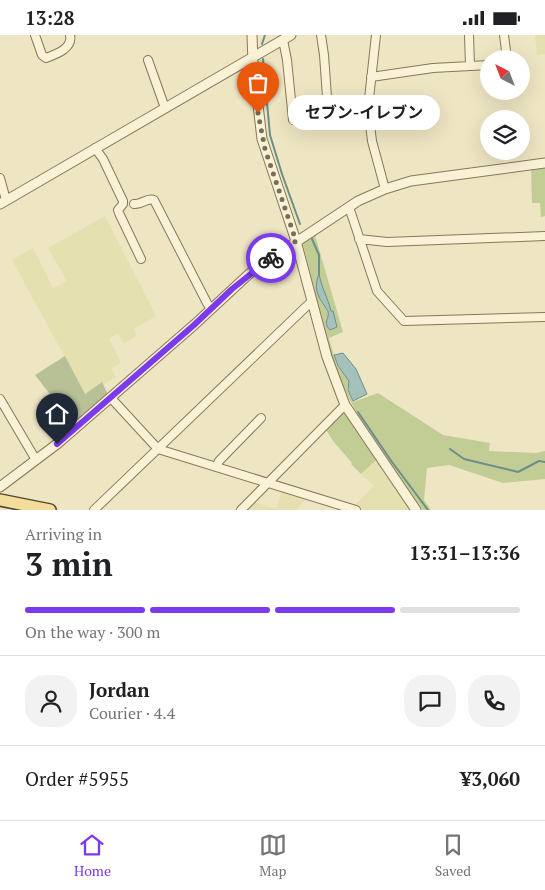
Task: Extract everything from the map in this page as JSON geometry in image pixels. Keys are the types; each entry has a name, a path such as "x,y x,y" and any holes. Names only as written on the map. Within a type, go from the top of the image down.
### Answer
{"main road":[{"path":"0,500 50,510"}],"street":[{"path":"35,35 42,55 46,58 69,45 70,35"},
{"path":"252,35 252,57 262,139 296,241 328,357 345,405 416,510"},
{"path":"321,35 328,111"},
{"path":"376,35 368,99 369,125 385,189"},
{"path":"469,35 470,66"},
{"path":"504,35 506,50"},
{"path":"0,178 3,202 287,37 292,120 368,99"},
{"path":"148,60 165,108"},
{"path":"371,77 433,68 480,65"},
{"path":"96,148 124,203 118,210 118,213 142,259"},
{"path":"0,487 111,398 249,274 349,207 385,189 417,180 545,163"},
{"path":"134,204 150,199 154,200 211,309"},
{"path":"349,207 377,291 404,321 545,317"},
{"path":"359,239 387,242 545,236"},
{"path":"94,510 312,301"},
{"path":"111,398 158,449 356,510"},
{"path":"0,399 36,460"},
{"path":"241,510 345,405"},
{"path":"216,467 219,461 260,417"}],"shaded area":[{"path":"535,35 545,35 545,54 537,55"},
{"path":"105,216 156,316 134,329 136,336 124,344 118,333 109,339 121,363 111,368 116,377 103,385 101,382 85,394 12,260 33,248 53,288 67,281 48,248"},
{"path":"376,460 412,510 365,510 356,507 355,505 374,486 361,474"},
{"path":"282,491 307,498 296,510 245,510 253,502 276,509"}],"green space":[{"path":"545,166 545,216 541,217 540,203 532,203 531,168"},
{"path":"315,235 343,332 329,338 337,366 349,381 347,389 353,402 378,393 443,435 490,443 489,451 536,453 545,451 545,479 503,483 449,465 427,468 424,500 431,510 423,510 359,417 341,381 323,323 303,245 304,242"},
{"path":"65,356 85,394 102,382 108,395 56,439 45,424 63,411 35,375"},
{"path":"342,410 346,411 376,460 361,474 333,441 325,428"}],"water":[{"path":"319,273 337,327 330,330 326,323 328,311 319,297 316,284"},
{"path":"343,353 356,369 367,394 353,401 348,390 349,381 338,366 334,355"}],"waterway":[{"path":"262,44 265,35"},
{"path":"263,59 270,135 300,224"},
{"path":"312,239 319,255 319,274"},
{"path":"358,412 428,510"},
{"path":"450,449 464,459 518,472 539,461 545,462"}],"way so far":[{"path":"258,113 265,149 296,241 271,258"}],"place":[{"name":"セブン-イレブン","path":"258,113"}],"route":[{"path":"57,444 194,325 249,274 271,258"}]}
